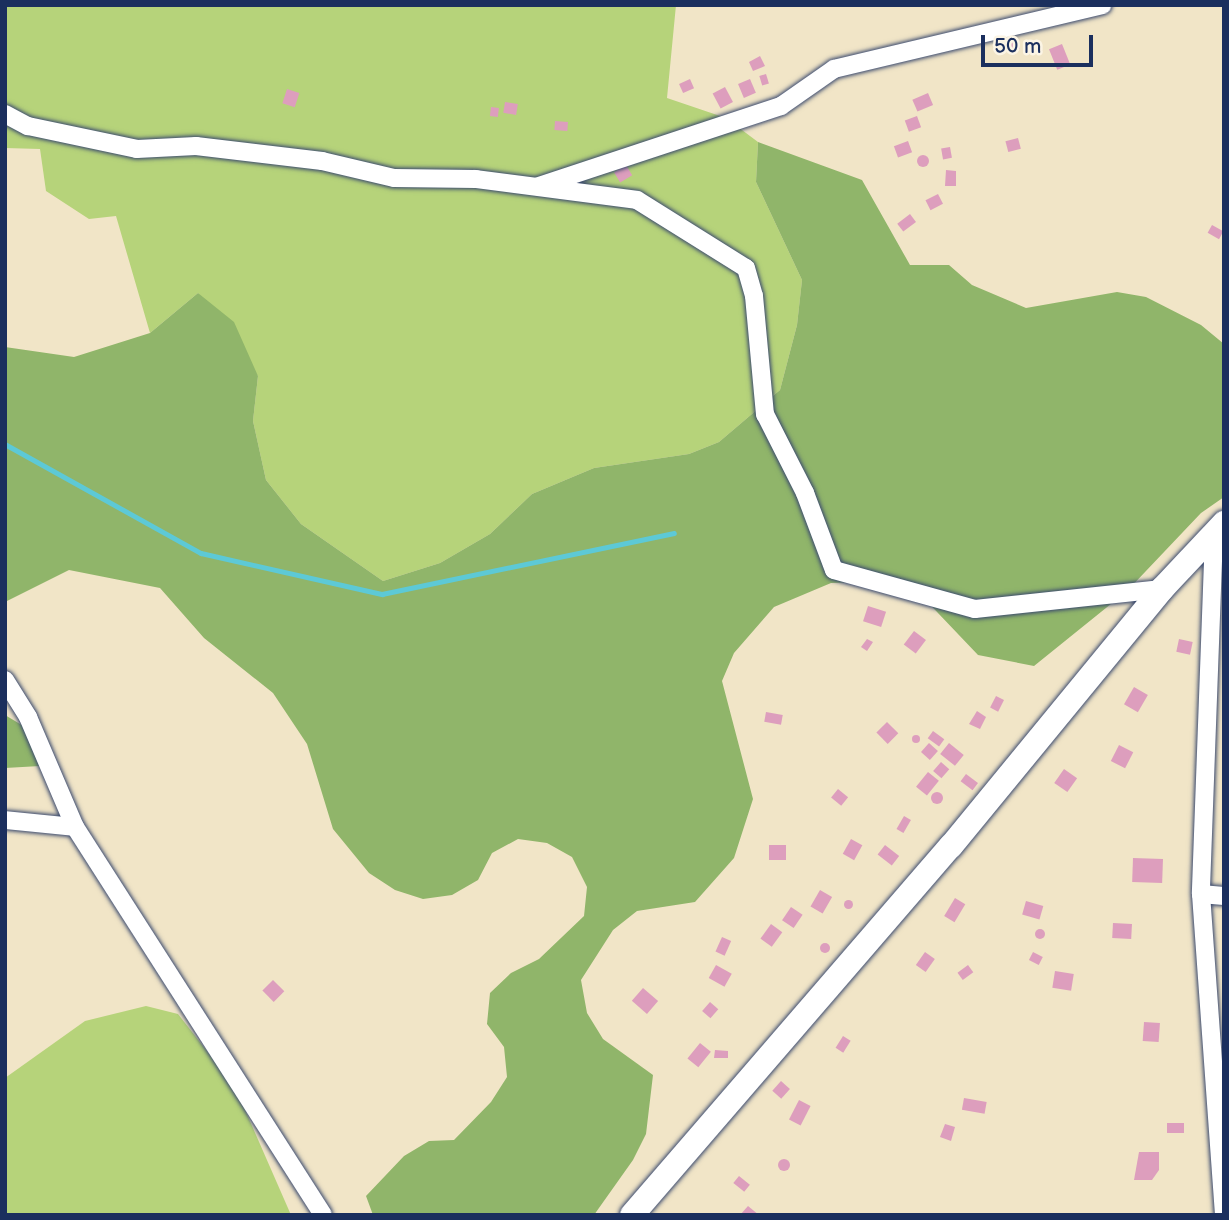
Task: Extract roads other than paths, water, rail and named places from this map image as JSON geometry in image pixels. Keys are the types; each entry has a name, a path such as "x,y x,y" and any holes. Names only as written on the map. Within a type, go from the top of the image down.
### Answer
{"street":[{"path":"535,187 780,106 834,68 1102,5"},
{"path":"5,114 28,126 137,149 196,146 322,161 394,178 476,179 637,200 746,268 754,296 765,414 806,493 834,570 975,609 1162,589"},
{"path":"632,1215 951,846 1162,589 1219,528"},
{"path":"1219,528 1201,894 1224,1215"},
{"path":"5,680 28,717 75,827 323,1215"},
{"path":"5,820 75,827"},
{"path":"1201,894 1224,896"}],"waterway":[{"path":"5,444 201,553 382,594 674,533"}]}
